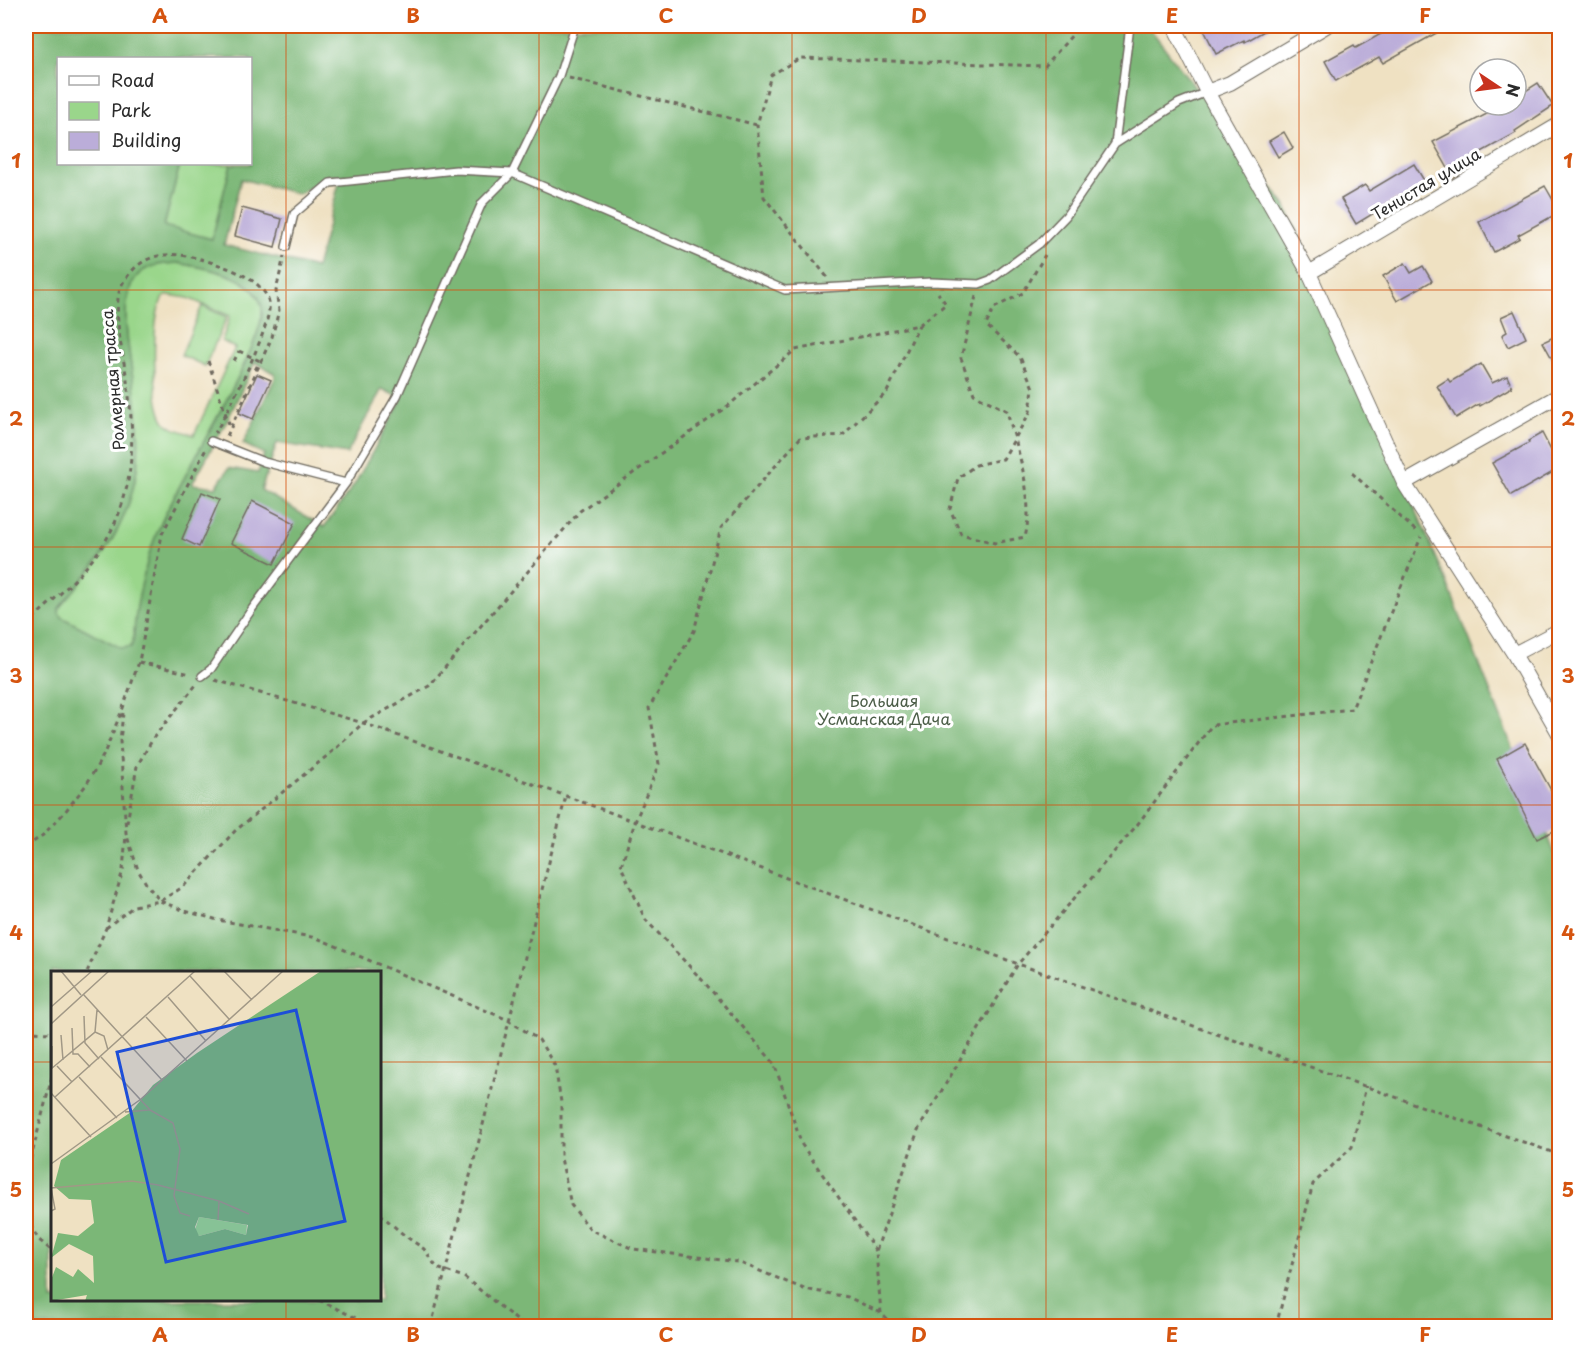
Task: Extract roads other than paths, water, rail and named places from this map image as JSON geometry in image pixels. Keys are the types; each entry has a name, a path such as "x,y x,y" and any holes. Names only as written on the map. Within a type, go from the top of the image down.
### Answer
{"street":[{"path":"1174,26 1207,92 1310,273 1404,483 1514,654 1560,735"},
{"path":"1207,92 1230,83 1326,26"},
{"name":"Тенистая улица","path":"1310,273 1560,124"},
{"path":"1404,483 1560,395"},
{"path":"1514,654 1560,630"}],"lane":[{"path":"202,676 211,669 252,609 346,483 397,396 482,203 512,173 559,76 575,26"},
{"path":"1115,144 1130,26"},
{"path":"286,247 294,214 330,183 456,170 512,173 777,288 800,290 930,282 979,284 990,280 1039,244 1066,216 1115,144 1179,103 1207,92"},
{"path":"211,441 264,462 346,483"}],"park label":[{"name":"Большая Усманская Дача","path":"884,710"}]}
